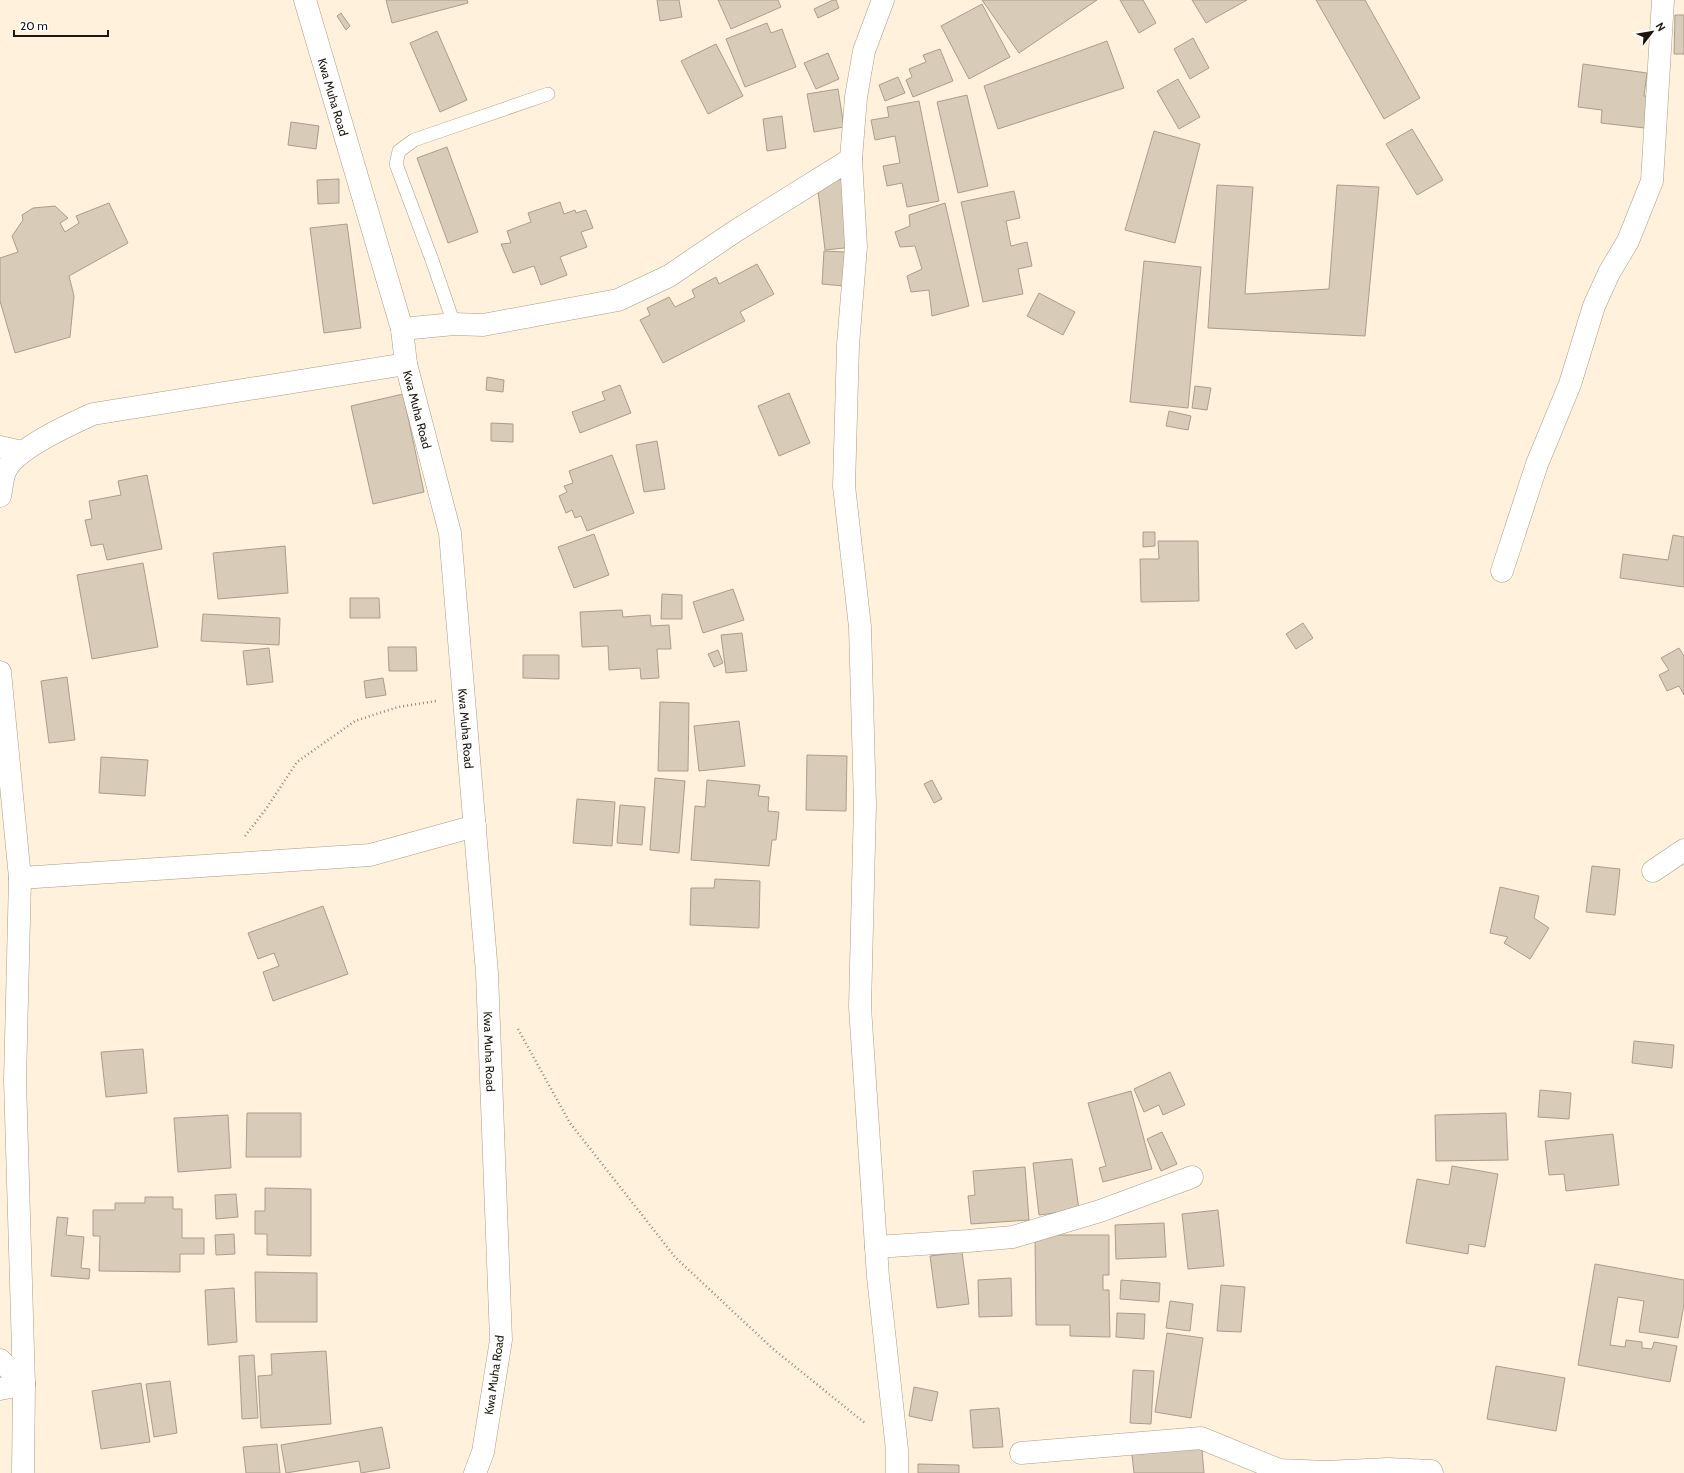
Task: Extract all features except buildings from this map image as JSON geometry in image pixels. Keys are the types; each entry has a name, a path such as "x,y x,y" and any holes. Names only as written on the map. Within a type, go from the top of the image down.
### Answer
{"street":[{"name":"Kwa Muha Road","path":"306,0 402,329 406,364 450,533 487,973 501,1340 483,1452 475,1473"},
{"path":"883,0 864,51 856,97 852,159 856,247 848,345 844,486 860,627 865,804 860,1007 878,1277 897,1450 897,1473"},
{"path":"1502,571 1537,464 1570,384 1594,306 1609,273 1628,241 1652,181 1663,0"},
{"path":"402,329 454,324 483,325 618,300 669,276 734,232 852,159"},
{"path":"0,496 5,471 22,452 56,431 93,414 406,364"},
{"path":"0,447 22,452"},
{"path":"0,672 20,878 7,1082 24,1384 23,1473"},
{"path":"20,878 370,855 474,826"},
{"path":"1653,871 1684,850"},
{"path":"876,1247 1013,1237 1100,1211 1192,1177"},
{"path":"0,1360 24,1384"},
{"path":"0,1389 24,1384"},
{"path":"1021,1453 1201,1438 1279,1470 1326,1472 1388,1469 1432,1473"}],"lane":[{"path":"454,324 396,164 399,151 414,140 548,94"}],"path":[{"path":"222,864 266,809 297,762 355,721 398,707 464,697"},
{"path":"517,1027 570,1122 675,1257 772,1348 897,1450"}]}
